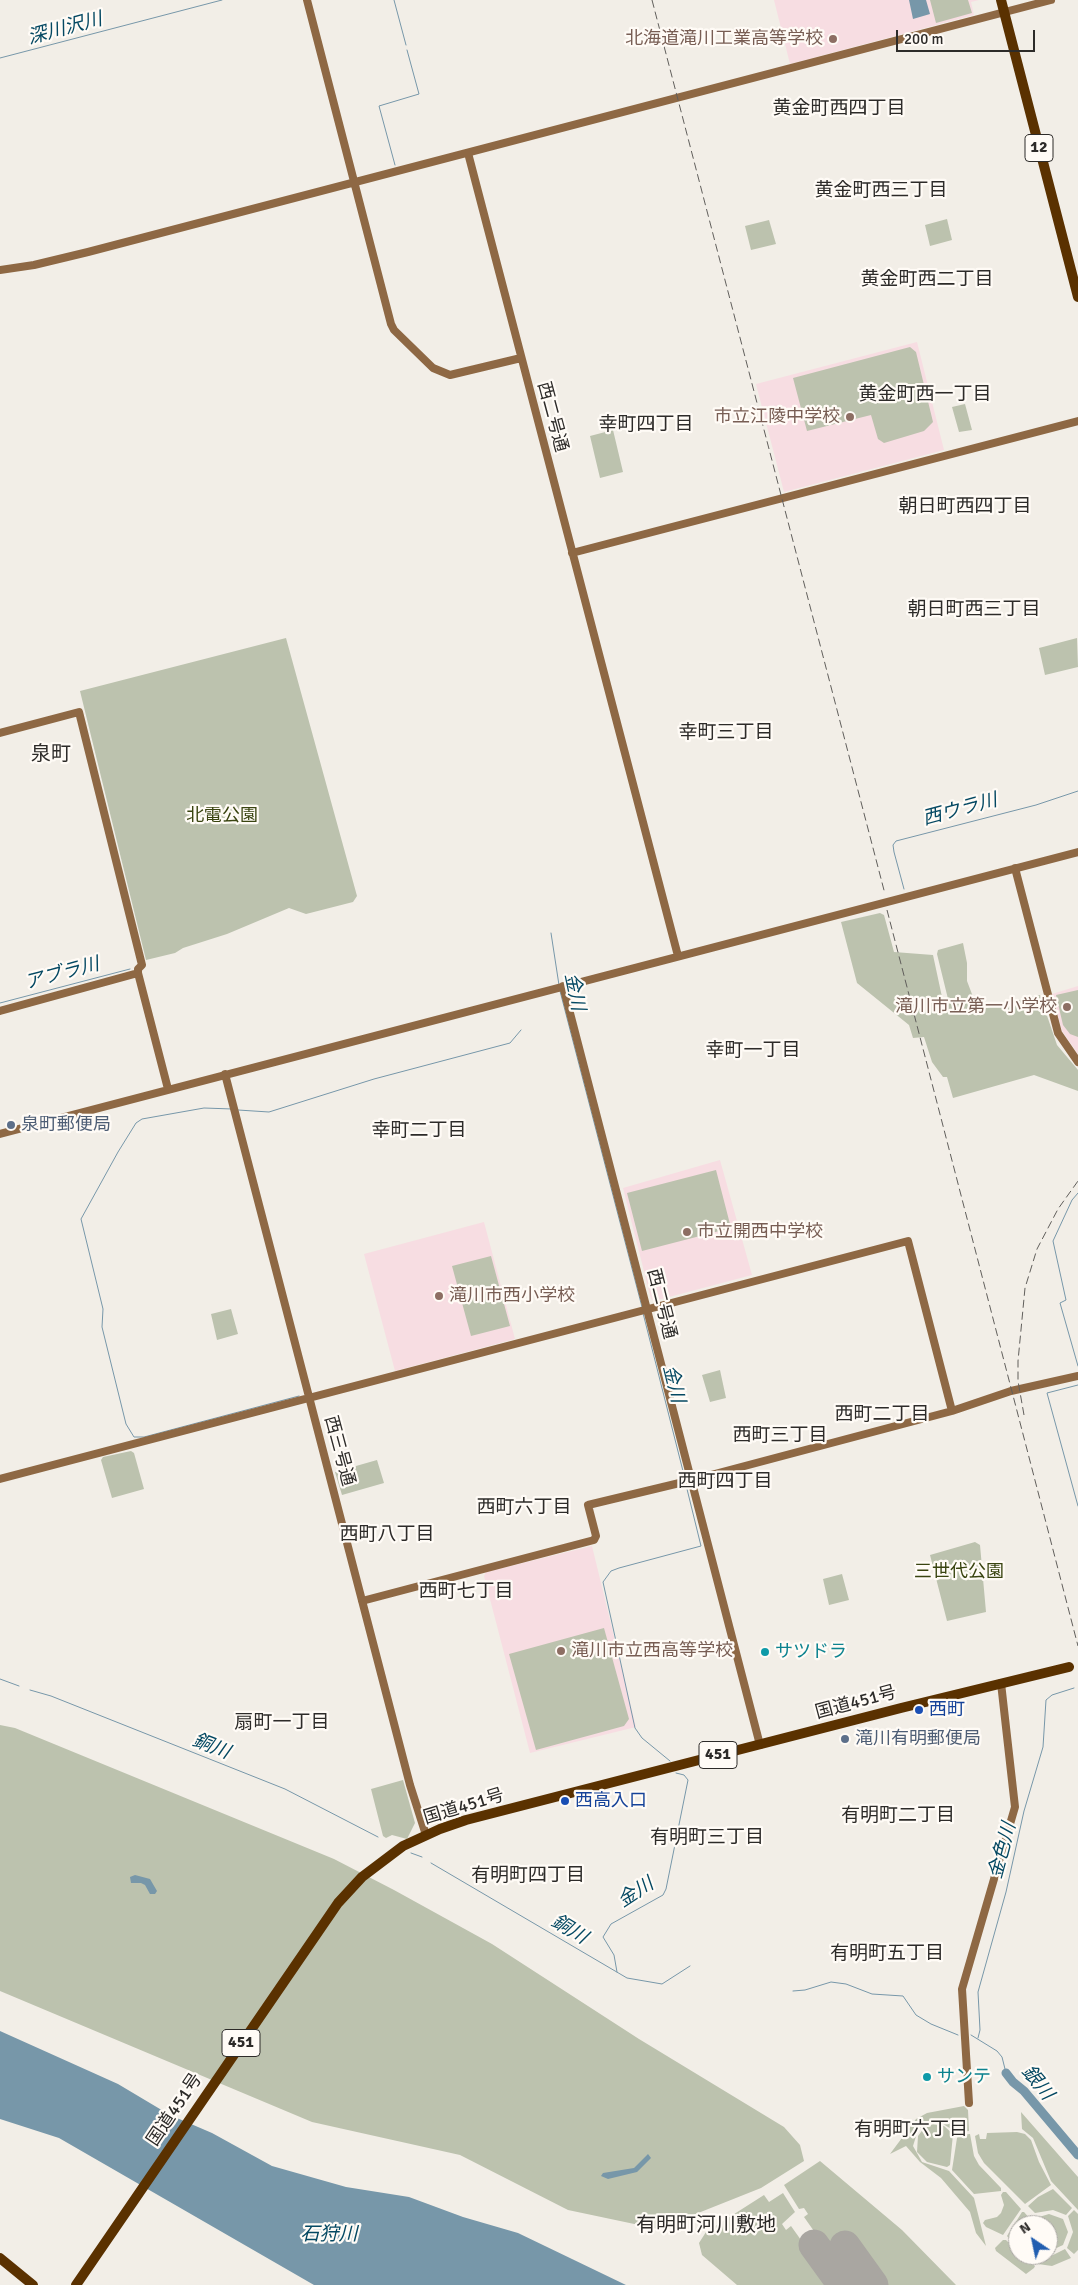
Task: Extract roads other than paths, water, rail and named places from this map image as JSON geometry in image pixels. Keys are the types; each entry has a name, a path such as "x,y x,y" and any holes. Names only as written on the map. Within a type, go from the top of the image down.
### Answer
{"highway":[{"name":"12","path":"1001,0 1078,297"},
{"name":"国道451号","path":"76,2285 338,1902 376,1866 403,1846 466,1820 1069,1667"},
{"path":"0,2258 33,2285"}],"street":[{"path":"307,0 394,330 433,368 444,373 461,374 521,358"},
{"path":"0,270 34,265 1051,0"},
{"name":"西二号通","path":"468,153 678,956"},
{"path":"572,553 1078,421"},
{"path":"0,733 79,712 142,965 138,973 168,1089"},
{"path":"0,1134 1078,852"},
{"path":"1015,868 1058,1033 1078,1062"},
{"path":"0,1011 138,973"},
{"name":"西二号通","path":"563,986 760,1744"},
{"name":"西三号通","path":"225,1074 362,1601 420,1820 426,1835"},
{"path":"0,1479 908,1241 952,1411"},
{"path":"362,1601 594,1540 596,1536 588,1505 692,1480 952,1411 1011,1390 1078,1376"},
{"path":"969,2104 962,1989 1015,1807 1001,1683"}],"water":[{"path":"909,0 926,0 930,14 913,19"},
{"path":"135,1875 150,1879 157,1891 155,1894 150,1894 145,1885 141,1883 131,1883 130,1877"},
{"name":"石狩川","path":"0,2031 118,2084 170,2115 212,2133 272,2166 346,2187 409,2197 463,2217 518,2233 626,2285 314,2285 59,2138 0,2119"},
{"path":"648,2154 651,2158 637,2172 608,2179 601,2176 603,2173 634,2168"}],"waterway":[{"name":"深川沢川","path":"0,58 222,0"},
{"path":"394,0 406,45"},
{"path":"395,165 379,106 419,94 407,50"},
{"name":"西ウラ川","path":"904,889 894,852 893,845 896,841 1036,805 1078,791"},
{"name":"金川","path":"551,933 559,985"},
{"name":"アブラ川","path":"0,1003 130,969"},
{"name":"金川","path":"560,991 642,1307"},
{"path":"238,1110 269,1112 374,1079 510,1043 521,1030"},
{"path":"232,1109 204,1108 142,1119 136,1123 118,1152 81,1219 103,1309 102,1327 126,1424 134,1437 144,1437 299,1396"},
{"name":"金色川","path":"1078,1193 1072,1200 1053,1241 1066,1300 1060,1303 1078,1366"},
{"name":"金川","path":"643,1313 685,1479"},
{"name":"金色川","path":"1078,1385 1047,1393 1078,1506"},
{"name":"金川","path":"670,1761 642,1738 635,1728 603,1582 611,1571 619,1568 701,1546 686,1485"},
{"name":"銅川","path":"0,1679 19,1686"},
{"name":"金色川","path":"978,2038 980,2030 978,1992 1006,1892 1024,1811 1043,1747 1046,1700 1052,1695 1074,1688"},
{"name":"銅川","path":"30,1690 51,1696 285,1789 378,1837"},
{"name":"金川","path":"617,1972 614,1955 603,1937 611,1924 663,1895 666,1889 688,1780 684,1775 676,1773"},
{"name":"銅川","path":"411,1853 422,1857"},
{"name":"銅川","path":"431,1863 627,1978 662,1984 690,1966"},
{"name":"銀川","path":"793,1991 805,1990 831,1982 846,1984 872,1994 903,1996 916,2015 931,2024 958,2035"},
{"name":"銀川","path":"971,2035 997,2051 1002,2057 1006,2073"},
{"name":"銀川","path":"1006,2073 1024,2091 1078,2155"}],"railway":[{"path":"652,0 885,894"},
{"path":"887,910 1078,1646"},
{"path":"1024,1415 1018,1381 1018,1361 1025,1288 1037,1249 1058,1209 1078,1181"}],"place":[{"name":"北海道滝川工業高等学校","path":"833,39"},
{"name":"市立江陵中学校","path":"850,417"},
{"name":"滝川市立第一小学校","path":"1067,1007"},
{"name":"泉町郵便局","path":"11,1125"},
{"name":"市立開西中学校","path":"687,1232"},
{"name":"滝川市西小学校","path":"439,1296"},
{"name":"滝川市立西高等学校","path":"561,1651"},
{"name":"サツドラ","path":"765,1652"},
{"name":"西町","path":"919,1710"},
{"name":"滝川有明郵便局","path":"845,1739"},
{"name":"西高入口","path":"565,1801"},
{"name":"サンテ","path":"927,2077"}],"district":[{"name":"黄金町西四丁目","path":"839,109"},
{"name":"黄金町西三丁目","path":"881,191"},
{"name":"黄金町西二丁目","path":"927,280"},
{"name":"黄金町西一丁目","path":"925,395"},
{"name":"幸町四丁目","path":"646,425"},
{"name":"朝日町西四丁目","path":"965,507"},
{"name":"朝日町西三丁目","path":"974,610"},
{"name":"幸町三丁目","path":"726,733"},
{"name":"泉町","path":"51,755"},
{"name":"幸町一丁目","path":"753,1051"},
{"name":"幸町二丁目","path":"419,1131"},
{"name":"西町二丁目","path":"882,1415"},
{"name":"西町三丁目","path":"780,1436"},
{"name":"西町四丁目","path":"725,1482"},
{"name":"西町六丁目","path":"524,1508"},
{"name":"西町八丁目","path":"387,1535"},
{"name":"西町七丁目","path":"466,1592"},
{"name":"扇町一丁目","path":"282,1723"},
{"name":"有明町二丁目","path":"898,1816"},
{"name":"有明町三丁目","path":"707,1838"},
{"name":"有明町四丁目","path":"528,1876"},
{"name":"有明町五丁目","path":"887,1954"},
{"name":"有明町六丁目","path":"911,2130"},
{"name":"有明町河川敷地","path":"706,2226"}],"park label":[{"name":"北電公園","path":"222,816"},
{"name":"三世代公園","path":"959,1572"}]}
